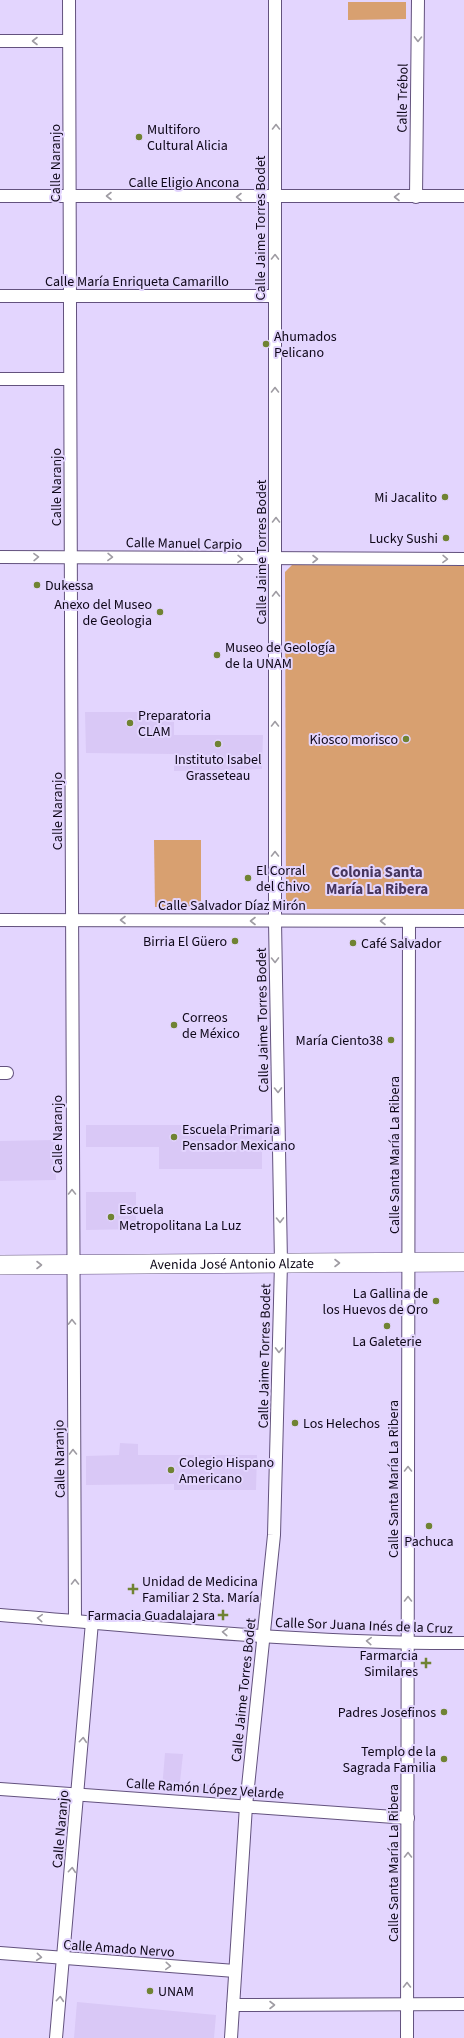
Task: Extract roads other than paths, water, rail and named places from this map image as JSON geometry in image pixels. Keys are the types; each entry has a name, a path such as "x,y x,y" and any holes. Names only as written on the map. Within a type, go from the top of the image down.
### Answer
{"main road":[{"name":"Avenida José Antonio Alzate","path":"0,1265 464,1262"}],"street":[{"name":"Calle Naranjo","path":"69,0 73,920 72,1265 75,1621"},
{"name":"Calle Jaime Torres Bodet","path":"231,2038 246,1806 274,1535 281,1263 275,921 275,0"},
{"name":"Calle Trébol","path":"416,197 418,0"},
{"path":"0,41 69,41"},
{"name":"Calle Eligio Ancona","path":"0,196 464,196"},
{"name":"Calle María Enriqueta Camarillo","path":"0,296 275,296"},
{"path":"0,379 70,379"},
{"name":"Calle Manuel Carpio","path":"0,557 71,556 464,560"},
{"name":"Calle Salvador Díaz Mirón","path":"0,920 464,921"},
{"name":"Calle Santa María La Ribera","path":"407,2038 409,921"},
{"name":"Calle Sor Juana Inés de la Cruz","path":"0,1615 264,1635 408,1644 464,1643"},
{"name":"Calle Naranjo","path":"56,2038 92,1622"},
{"name":"Calle Ramón López Velarde","path":"0,1788 408,1818"},
{"name":"Calle Amado Nervo","path":"0,1953 235,1971"},
{"path":"233,2005 464,2004"}],"place":[{"name":"Multiforo Cultural Alicia","path":"139,137"},
{"name":"Ahumados Pelicano","path":"266,344"},
{"name":"Mi Jacalito","path":"445,497"},
{"name":"Lucky Sushi","path":"446,538"},
{"name":"Dukessa","path":"37,585"},
{"name":"Anexo del Museo de Geologia","path":"160,612"},
{"name":"Museo de Geología de la UNAM","path":"217,655"},
{"name":"Preparatoria CLAM","path":"130,723"},
{"name":"Kiosco morisco","path":"406,739"},
{"name":"Instituto Isabel Grasseteau","path":"218,744"},
{"name":"El Corral del Chivo","path":"248,878"},
{"name":"Birria El Güero","path":"235,941"},
{"name":"Café Salvador","path":"353,943"},
{"name":"Correos de México","path":"174,1025"},
{"name":"María Ciento38","path":"391,1040"},
{"name":"Escuela Primaria Pensador Mexicano","path":"174,1137"},
{"name":"Escuela Metropolitana La Luz","path":"111,1217"},
{"name":"La Gallina de los Huevos de Oro","path":"436,1301"},
{"name":"La Galeterie","path":"387,1326"},
{"name":"Los Helechos","path":"295,1423"},
{"name":"Colegio Hispano Americano","path":"171,1470"},
{"name":"Pachuca","path":"429,1526"},
{"name":"Unidad de Medicina Familiar 2 Sta. María","path":"133,1589"},
{"name":"Farmacia Guadalajara","path":"223,1615"},
{"name":"Farmarcia Similares","path":"426,1663"},
{"name":"Padres Josefinos","path":"444,1712"},
{"name":"Templo de la Sagrada Familia","path":"444,1759"},
{"name":"UNAM","path":"150,1991"}],"district":[{"name":"Colonia Santa María La Ribera","path":"377,880"}]}
